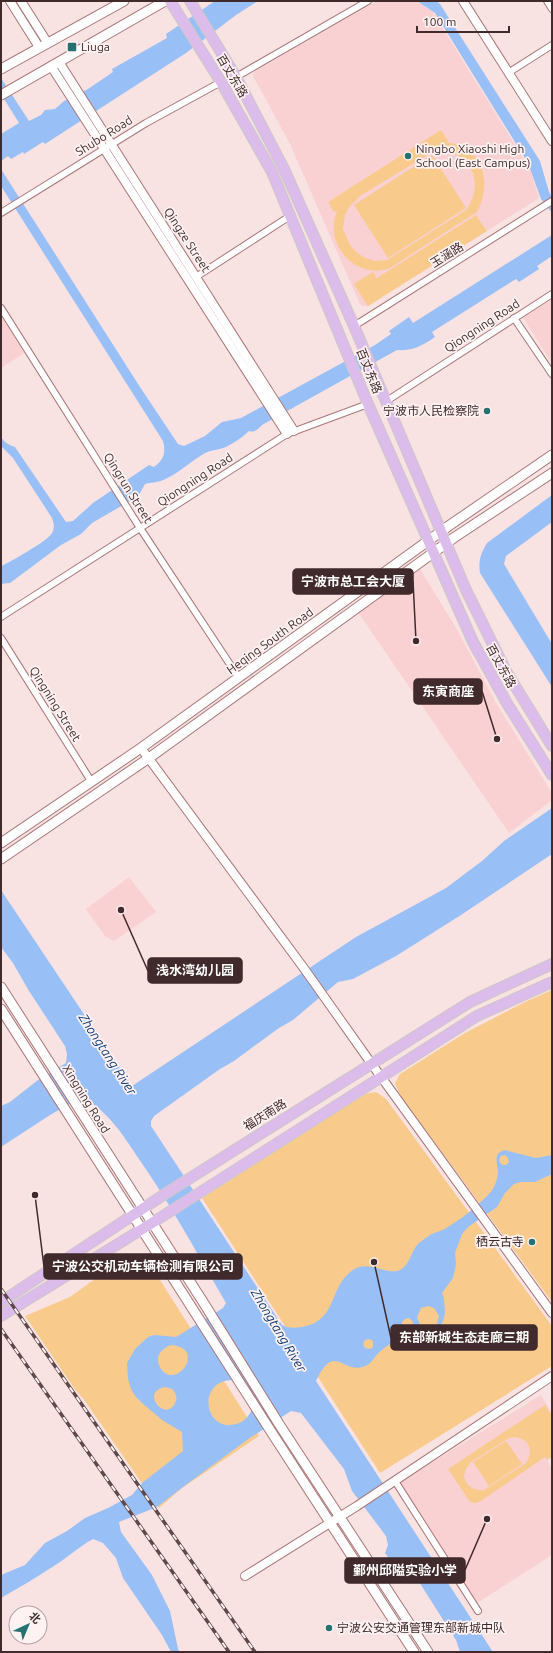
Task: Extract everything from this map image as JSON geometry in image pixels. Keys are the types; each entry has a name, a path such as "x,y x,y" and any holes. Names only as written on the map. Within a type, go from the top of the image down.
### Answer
{"main road":[{"path":"1,69 124,1"},
{"path":"1,95 165,1"},
{"name":"百丈东路","path":"170,1 221,82 272,172 368,404 473,642 490,674 552,775"},
{"name":"百丈东路","path":"190,1 236,77 284,169 354,326 466,590 494,650 522,700 552,746"},
{"name":"Heqing South Road","path":"1,843 142,748 428,541 552,455"},
{"name":"Heqing South Road","path":"1,859 149,758 434,553 552,473"},
{"name":"福庆南路","path":"1,1302 132,1215 470,1002 552,964"},
{"path":"1,1316 199,1193 477,1016 552,982"},
{"name":"Xingning Road","path":"1,987 205,1305 279,1424 428,1652"},
{"path":"1,1008 132,1215 414,1652"}],"street":[{"path":"10,1 43,45"},
{"path":"21,1 43,45"},
{"path":"236,77 368,1"},
{"path":"462,1 552,142"},
{"path":"547,1 552,9"},
{"path":"508,72 552,45"},
{"name":"Qingze Street","path":"55,64 291,433"},
{"name":"Shubo Road","path":"1,213 146,123 221,82"},
{"name":"Qingze Street","path":"108,146 196,277 291,433"},
{"name":"玉涵路","path":"354,326 552,201"},
{"path":"196,277 290,216"},
{"name":"Qiongning Road","path":"385,402 552,294"},
{"name":"Qingrun Street","path":"1,308 140,528 239,678"},
{"path":"514,318 552,374"},
{"name":"Qiongning Road","path":"1,617 291,433 368,404"},
{"name":"Qingning Street","path":"1,638 91,781"},
{"path":"142,748 303,967 552,1312"},
{"path":"245,1576 357,1506 552,1376"},
{"path":"394,1481 478,1611"}],"shaded area":[{"name":"Ningbo Xiaoshi High School (East Campus)","path":"377,1 416,1 432,11 530,169 539,198 368,306 362,306 290,144 253,76 254,72"},
{"path":"441,130 448,141 446,142 459,145 469,151 481,168 484,178 482,201 477,212 390,268 377,271 365,269 346,257 339,247 335,236 334,223 337,211 334,212 328,202","holes":["441,151 452,153 468,164 473,172 475,181 474,191 466,210 387,260 375,261 365,258 355,251 350,245 343,229 345,215 350,206 360,196 429,154"]},
{"path":"432,155 466,208 388,258 354,205"},
{"path":"476,215 487,231 368,306 354,284 373,272 377,278"},
{"path":"552,299 552,363 523,318"},
{"path":"1,316 24,353 1,368"},
{"path":"420,569 458,631 496,703 552,793 552,800 509,833 358,612"},
{"path":"129,877 156,912 114,941 105,936 86,909"},
{"path":"552,990 552,1302 400,1095 395,1083 400,1074 465,1033 525,1002"},
{"path":"376,1092 386,1099 552,1326 552,1366 380,1473 202,1198 365,1094"},
{"path":"136,1255 146,1258 259,1436 182,1488 159,1508 25,1316 70,1297 124,1258"},
{"path":"541,1395 552,1413 552,1458 547,1461 552,1468 552,1555 477,1603 399,1483"},
{"path":"545,1405 552,1416 552,1456 547,1460 545,1457 481,1501 476,1503 470,1502 448,1469","holes":["509,1438 520,1438 527,1443 530,1450 526,1463 484,1490 470,1487 466,1482 464,1475 471,1462"]},
{"path":"506,1441 522,1464 489,1486 473,1462"}],"water":[{"path":"215,1 258,1 236,15 186,53 45,144 43,142 24,154 23,152 11,159 8,156 1,161 1,134 19,123 1,94 1,78 29,121 41,115 45,110 55,109 64,101 88,89 113,72 112,69 167,38 166,34"},
{"path":"417,1 436,1 440,4 540,161 549,192 552,197 552,213 541,199 528,163 435,13"},
{"path":"1,169 140,387 178,444 184,446 205,436 222,422 241,418 375,345 391,334 389,331 409,317 413,323 552,235 552,256 537,266 539,269 519,282 516,279 432,332 435,337 426,343 412,349 397,350 262,425 256,430 249,431 229,445 205,453 163,480 145,484 140,493 130,501 92,523 81,534 61,545 10,583 1,584 1,566 44,541 52,533 54,526 52,518 13,458 1,446 1,437 7,444 15,447 66,522 73,521 93,503 149,465 154,467 162,459 164,449 163,441 1,186"},
{"path":"552,495 552,522 506,556 504,564 552,644 552,687 480,573 479,565 487,543"},
{"name":"Zhongtang River","path":"552,808 552,854 461,915 396,956 353,979 338,982 293,1020 220,1069 154,1116 151,1121 151,1126 282,1325 291,1328 306,1326 322,1317 331,1304 342,1281 354,1269 367,1266 397,1271 405,1266 419,1243 430,1235 445,1229 468,1213 491,1192 497,1180 498,1173 496,1160 500,1152 504,1150 536,1158 552,1155 552,1174 535,1182 521,1182 514,1184 505,1193 497,1207 468,1227 462,1234 455,1253 456,1264 453,1278 442,1293 445,1311 443,1322 436,1331 429,1334 413,1335 393,1343 380,1351 369,1364 363,1367 356,1368 333,1361 328,1363 322,1369 316,1381 493,1652 460,1652 456,1640 407,1563 401,1559 392,1563 385,1553 388,1545 386,1536 352,1491 344,1469 301,1413 291,1411 247,1440 157,1507 119,1522 121,1532 152,1575 170,1611 178,1649 180,1652 171,1652 162,1635 123,1578 116,1558 103,1543 93,1539 61,1561 1,1598 1,1575 25,1565 45,1543 67,1531 85,1518 132,1495 142,1483 183,1451 182,1432 162,1420 135,1396 128,1379 127,1363 135,1349 148,1337 154,1335 176,1337 223,1308 226,1303 151,1176 121,1133 100,1109 82,1097 50,1115 1,1147 1,1106 10,1102 38,1080 66,1063 67,1054 65,1046 29,991 13,963 1,947 1,890 132,1086 356,937 446,888 482,861 504,841","holes":["505,1155 508,1158 509,1162 506,1165 500,1163 499,1160 501,1156","428,1306 434,1308 439,1316 437,1324 429,1328 420,1325 417,1317 421,1308","409,1318 413,1322 409,1329 405,1329 402,1326 402,1322","369,1339 373,1341 373,1347 370,1349 365,1348 363,1344 365,1340","172,1345 183,1348 187,1354 188,1361 179,1373 172,1375 165,1373 159,1365 159,1355 166,1348","233,1380 253,1407 247,1418 236,1424 225,1425 217,1421 211,1414 209,1405 209,1396 213,1388 221,1382","165,1387 172,1389 175,1392 176,1401 171,1408 166,1410 157,1404 154,1400 154,1394 158,1390"]}],"railway":[{"path":"1,1289 255,1652"},
{"path":"1,1329 229,1652"}],"place":[{"name":"Liuga","path":"72,47"},
{"name":"Ningbo Xiaoshi High School (East Campus)","path":"408,156"},
{"name":"宁波市人民检察院","path":"487,411"},
{"name":"宁波市总工会大厦","path":"416,641"},
{"name":"东寅商座","path":"497,739"},
{"name":"浅水湾幼儿园","path":"121,910"},
{"name":"宁波公交机动车辆检测有限公司","path":"35,1195"},
{"name":"栖云古寺","path":"532,1242"},
{"name":"东部新城生态走廊三期","path":"374,1262"},
{"name":"鄞州邱隘实验小学","path":"487,1519"},
{"name":"宁波公安交通管理东部新城中队","path":"329,1628"}]}
